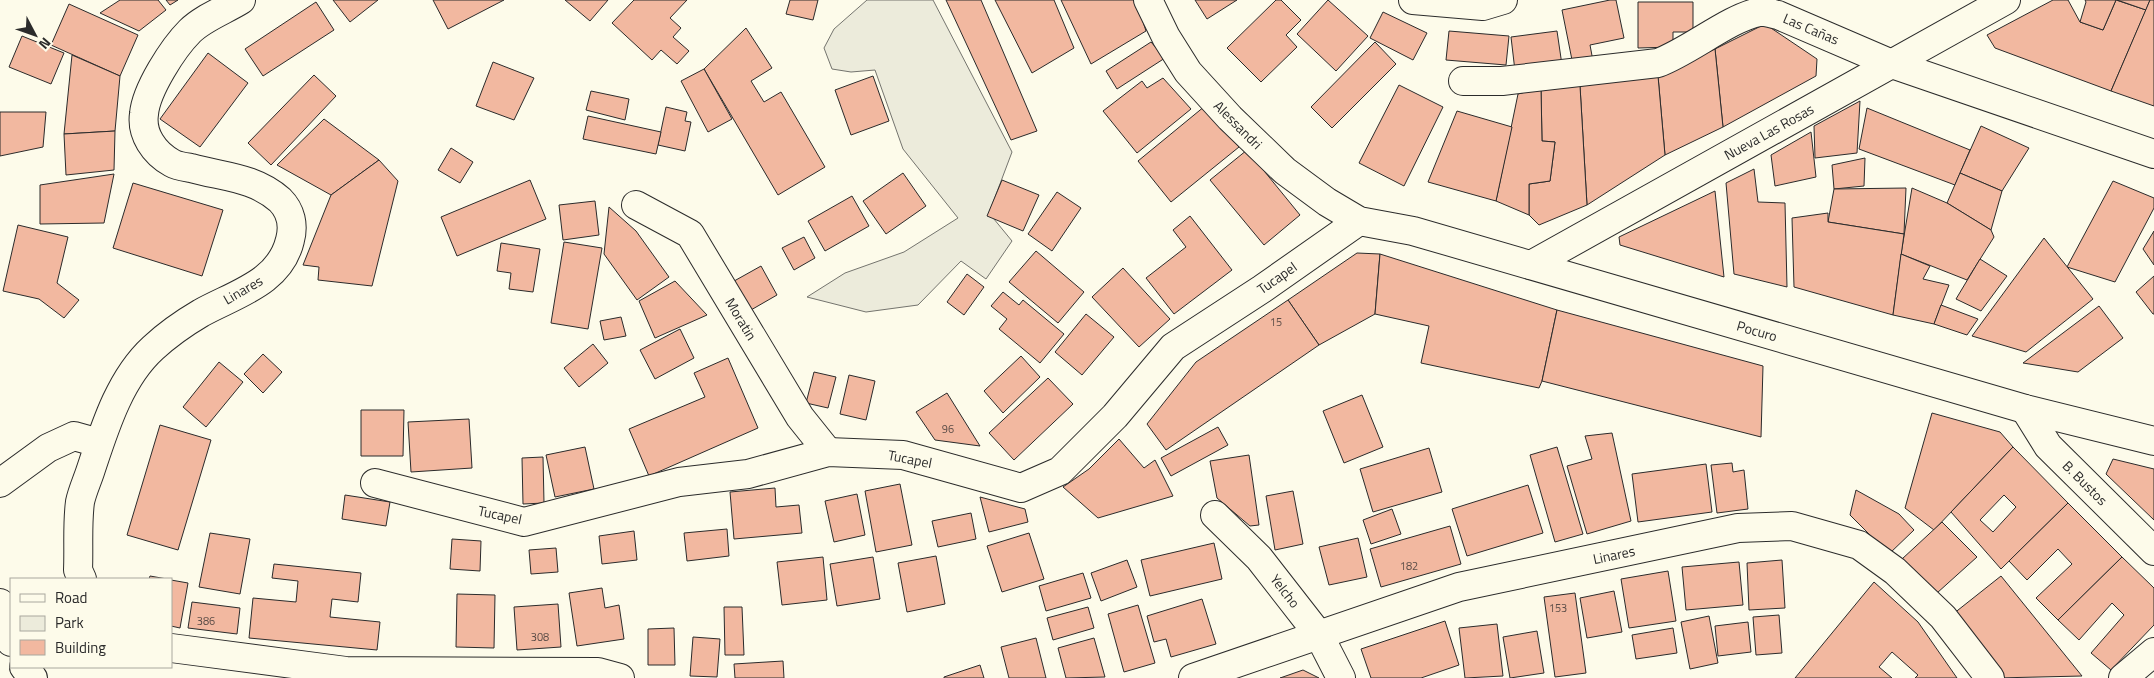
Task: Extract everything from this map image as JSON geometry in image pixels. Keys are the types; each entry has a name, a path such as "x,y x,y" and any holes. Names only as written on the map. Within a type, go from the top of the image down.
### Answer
{"street":[{"name":"Linares","path":"82,578 78,570 80,502 100,443 119,396 134,371 152,349 202,313 259,283 278,266 288,251 292,235 292,217 283,204 269,191 252,182 172,163 155,149 146,136 144,114 154,85 172,52 192,30 241,0"},
{"name":"Alessandri","path":"1148,0 1166,37 1188,72 1230,118 1285,171 1327,202 1359,222"},
{"path":"1413,0 1483,6 1503,0"},
{"name":"Nueva Las Rosas","path":"1531,265 2006,0"},
{"name":"Las Cañas","path":"1463,81 1502,81 1658,63 1675,57 1742,18 1761,12 1778,15 1892,64 2154,154"},
{"name":"Moratin","path":"636,205 690,234 800,416 828,452"},
{"name":"Pocuro","path":"1359,222 1413,231 2024,409 2154,442"},
{"name":"Tucapel","path":"375,483 524,522 679,482 748,474 828,452 903,455 1021,488 1060,471 1115,416 1173,347 1262,289 1359,222"},
{"name":"B. Bustos","path":"2024,409 2048,446 2154,551"},
{"path":"0,484 48,448 74,436 100,443"},
{"name":"Yelcho","path":"1216,515 1259,558 1319,635 1341,678"},
{"name":"Linares","path":"1193,678 1459,587 1738,528 1792,526 1828,534 1860,545 1895,571 1943,618 1990,678"},
{"path":"0,603 10,638"},
{"path":"172,648 346,671 598,672 620,678"},
{"path":"2124,678 2154,652"},
{"path":"25,668 34,678"}],"green space":[{"path":"867,0 933,0 1012,152 989,213 1012,241 986,279 961,261 918,305 866,312 807,297 845,273 904,252 958,218 903,149 875,70 851,72 832,69 824,48 834,29"}],"building":[{"path":"120,0 158,0 166,10 139,31 100,13"},
{"path":"166,0 178,0 170,5"},
{"path":"333,0 378,0 350,22"},
{"path":"433,0 504,0 448,29"},
{"path":"565,0 608,0 590,21"},
{"path":"634,0 687,0 670,18 681,28 673,37 689,51 677,64 661,50 652,60 612,23"},
{"path":"790,0 818,0 813,20 786,14"},
{"path":"946,0 981,0 1037,131 1011,140"},
{"path":"995,0 1054,0 1074,48 1032,73"},
{"path":"1061,0 1136,0 1146,31 1091,64"},
{"path":"1195,0 1237,0 1207,19"},
{"path":"1276,0 1281,0 1301,20 1286,35 1297,47 1261,82 1227,48"},
{"path":"1328,0 1368,36 1336,71 1297,34"},
{"path":"1616,0 1624,38 1590,45 1593,61 1573,65 1562,10"},
{"path":"2053,0 2068,0 2080,22 2103,30 2116,0 2146,10 2111,91 1995,48 1987,35"},
{"path":"2085,0 2116,0 2103,30 2080,22"},
{"path":"2117,0 2150,0 2146,10"},
{"path":"2150,0 2154,0 2154,106 2111,91"},
{"path":"316,2 334,30 263,76 245,49"},
{"path":"1638,2 1693,2 1693,32 1673,32 1673,47 1638,48"},
{"path":"69,4 138,35 120,76 51,45"},
{"path":"1383,12 1427,33 1413,60 1370,38"},
{"path":"1765,24 1817,59 1816,76 1723,127 1715,49"},
{"path":"746,28 772,68 751,81 764,102 781,92 825,167 778,195 704,69"},
{"path":"1449,31 1509,36 1506,65 1446,60"},
{"path":"1557,31 1562,65 1515,71 1511,37"},
{"path":"22,36 64,53 51,84 9,67"},
{"path":"1151,42 1165,58 1117,89 1106,71"},
{"path":"1375,42 1396,64 1332,128 1311,107"},
{"path":"1715,49 1723,127 1665,155 1658,76"},
{"path":"208,53 248,83 200,147 160,119"},
{"path":"72,55 120,76 115,131 64,134"},
{"path":"493,62 534,78 514,120 476,106"},
{"path":"704,69 732,119 708,132 681,81"},
{"path":"314,75 336,96 271,165 248,143"},
{"path":"873,76 889,121 851,135 835,90"},
{"path":"1658,76 1665,155 1587,205 1580,86"},
{"path":"1163,78 1191,109 1137,153 1103,111 1142,81 1147,88"},
{"path":"1399,85 1443,107 1404,186 1359,163"},
{"path":"1580,86 1587,205 1539,225 1529,215 1529,184 1550,181 1555,142 1542,141 1541,88"},
{"path":"1541,88 1542,141 1555,142 1550,181 1529,184 1529,215 1496,201 1518,94"},
{"path":"591,91 629,99 625,120 586,110"},
{"path":"1860,101 1857,153 1815,158 1814,126"},
{"path":"1205,106 1239,147 1171,202 1138,161"},
{"path":"666,107 687,112 685,121 691,122 685,151 658,145"},
{"path":"1867,108 1970,150 1955,185 1859,149"},
{"path":"1457,111 1512,127 1496,201 1428,182"},
{"path":"0,112 46,112 43,147 0,156"},
{"path":"588,116 661,132 656,154 583,139"},
{"path":"324,119 379,160 331,195 277,165"},
{"path":"1981,126 2029,148 2002,191 1960,173"},
{"path":"115,131 114,170 66,175 64,134"},
{"path":"1811,132 1816,177 1775,186 1771,155"},
{"path":"451,148 473,162 460,183 438,170"},
{"path":"1247,150 1300,215 1264,245 1210,180"},
{"path":"1865,158 1864,186 1834,189 1832,165"},
{"path":"379,160 398,181 372,286 318,280 319,267 303,265 331,195"},
{"path":"1754,169 1758,202 1785,203 1787,287 1734,274 1726,183"},
{"path":"903,173 926,206 886,234 863,201"},
{"path":"1960,173 2002,191 1991,230 1947,203"},
{"path":"114,174 104,223 40,224 40,185"},
{"path":"530,180 546,219 457,256 441,217"},
{"path":"1002,180 1039,195 1023,231 987,216"},
{"path":"2113,181 2154,198 2154,208 2115,282 2067,267"},
{"path":"133,183 223,210 202,276 113,248"},
{"path":"1906,188 1904,234 1828,222 1834,189"},
{"path":"1912,188 1947,203 1991,230 1994,237 1967,280 1901,254"},
{"path":"1715,191 1724,277 1620,245 1619,237"},
{"path":"1057,192 1081,208 1052,251 1028,234"},
{"path":"852,196 869,226 825,251 808,221"},
{"path":"595,201 599,235 563,240 559,205"},
{"path":"609,207 636,231 669,277 637,300 604,254"},
{"path":"1828,213 1828,222 1904,234 1893,315 1794,287 1792,218"},
{"path":"1190,216 1232,270 1174,314 1146,278 1186,247 1173,230"},
{"path":"18,225 68,237 57,283 79,300 64,318 39,299 3,291"},
{"path":"2154,231 2154,265 2143,249"},
{"path":"804,237 815,258 794,270 782,248"},
{"path":"2044,238 2093,299 2026,352 1972,336"},
{"path":"564,242 602,248 588,329 551,323"},
{"path":"501,243 540,249 533,292 509,289 511,273 497,271"},
{"path":"1036,251 1084,292 1058,323 1009,282"},
{"path":"1357,253 1380,254 1375,314 1319,345 1288,300"},
{"path":"1380,254 1557,310 1539,388 1421,363 1429,326 1375,314"},
{"path":"1901,254 1930,266 1923,279 1949,285 1934,324 1893,315"},
{"path":"1980,259 2007,276 1981,311 1956,299"},
{"path":"761,266 777,295 744,314 727,285"},
{"path":"1123,268 1170,319 1139,347 1092,297"},
{"path":"967,274 984,287 964,315 947,302"},
{"path":"2154,276 2154,314 2153,314 2136,292"},
{"path":"675,281 707,315 655,338 639,301"},
{"path":"1003,292 1019,305 1023,300 1064,334 1040,363 999,329 1007,319 991,306"},
{"path":"1288,300 1319,345 1166,450 1147,424 1196,362"},
{"path":"1941,305 1978,319 1967,335 1934,324"},
{"path":"2099,306 2123,338 2078,372 2023,363"},
{"path":"1557,310 1763,366 1761,437 1542,381"},
{"path":"1086,314 1114,337 1082,375 1055,352"},
{"path":"621,317 626,336 604,340 600,321"},
{"path":"680,329 694,358 655,379 640,350"},
{"path":"593,344 608,363 579,387 564,368"},
{"path":"263,354 282,372 263,393 244,374"},
{"path":"1021,356 1040,377 1003,413 984,391"},
{"path":"728,358 758,428 649,476 629,429 705,397 694,373"},
{"path":"219,362 243,382 206,427 183,407"},
{"path":"814,372 836,377 828,408 806,403"},
{"path":"849,375 875,381 866,420 840,414"},
{"path":"1048,378 1073,404 1014,460 989,433"},
{"path":"947,393 980,446 935,440 916,412"},
{"path":"1362,395 1383,447 1344,463 1323,411"},
{"path":"361,410 404,410 403,456 361,456"},
{"path":"1932,413 2000,432 2013,447 1934,530 1905,508"},
{"path":"469,419 472,468 411,472 408,422"},
{"path":"160,425 211,440 178,550 127,535"},
{"path":"1218,427 1228,445 1171,476 1161,458"},
{"path":"1612,433 1631,521 1587,534 1567,466 1592,459 1585,436"},
{"path":"1119,439 1144,468 1155,460 1173,496 1098,518 1063,487 1089,469"},
{"path":"585,447 594,489 555,497 546,455"},
{"path":"1557,447 1583,534 1555,542 1530,455"},
{"path":"2013,447 2068,503 2001,569 1951,512","holes":["2004,495 2016,507 1993,532 1980,520"]},
{"path":"1429,448 1442,492 1373,512 1360,469"},
{"path":"1249,455 1259,525 1250,526 1217,498 1210,461"},
{"path":"543,457 544,503 523,504 522,458"},
{"path":"2113,459 2154,469 2154,520 2106,474"},
{"path":"1732,463 1733,472 1744,470 1748,509 1717,513 1711,465"},
{"path":"1706,464 1712,512 1638,522 1632,474"},
{"path":"900,484 912,545 876,552 865,491"},
{"path":"1528,485 1543,533 1467,556 1452,509"},
{"path":"775,488 776,507 799,505 802,533 734,539 730,492"},
{"path":"1856,490 1899,514 1914,530 1889,554 1850,515"},
{"path":"1293,491 1303,544 1275,550 1266,496"},
{"path":"857,494 865,535 834,542 825,501"},
{"path":"345,495 390,502 386,526 342,519"},
{"path":"980,497 1025,509 1028,522 989,532"},
{"path":"2068,503 2122,557 2058,620 2036,598 2072,564 2058,549 2027,580 2009,561"},
{"path":"1392,509 1401,534 1371,544 1363,520"},
{"path":"971,513 976,539 938,547 932,521"},
{"path":"1942,522 1977,557 1937,593 1902,559"},
{"path":"1450,526 1461,564 1381,587 1370,549"},
{"path":"727,529 729,556 687,561 684,533"},
{"path":"634,531 637,560 602,564 599,536"},
{"path":"210,533 250,539 240,594 199,587"},
{"path":"1029,533 1044,579 1002,592 987,546"},
{"path":"1358,538 1367,577 1329,585 1319,547"},
{"path":"452,539 481,541 480,571 450,569"},
{"path":"1214,543 1222,579 1150,596 1141,560"},
{"path":"556,548 558,572 531,574 529,550"},
{"path":"936,556 945,604 907,612 898,563"},
{"path":"823,557 827,600 782,605 777,562"},
{"path":"873,557 880,599 837,606 830,564"},
{"path":"2122,557 2154,588 2154,625 2111,670 2091,653 2124,615 2112,603 2079,640 2058,620"},
{"path":"1127,560 1137,587 1101,601 1091,573"},
{"path":"1782,560 1785,608 1749,610 1747,563"},
{"path":"1739,562 1743,605 1686,610 1682,567"},
{"path":"274,564 361,573 358,602 332,599 330,617 380,622 377,650 249,638 253,598 296,602 298,581 272,578"},
{"path":"1668,571 1676,621 1629,628 1621,579"},
{"path":"1083,573 1091,598 1046,611 1039,586"},
{"path":"2001,576 2082,676 1996,678 1948,618"},
{"path":"172,580 188,583 180,628 172,626"},
{"path":"1874,582 1918,622 1957,678 1915,678 1918,675 1892,652 1879,667 1892,678 1795,678"},
{"path":"602,588 605,608 619,605 624,639 577,646 569,593"},
{"path":"1614,591 1622,632 1587,638 1580,598"},
{"path":"1575,593 1586,673 1555,677 1544,597"},
{"path":"457,594 495,595 494,648 456,647"},
{"path":"1202,599 1216,644 1171,657 1166,639 1154,642 1147,616"},
{"path":"192,602 240,608 237,634 188,628"},
{"path":"558,604 561,647 517,650 514,607"},
{"path":"1138,605 1155,663 1124,672 1108,614"},
{"path":"724,607 742,607 744,655 725,655"},
{"path":"1088,607 1094,628 1053,640 1047,618"},
{"path":"1779,615 1782,653 1756,655 1753,617"},
{"path":"1709,616 1718,663 1690,669 1681,622"},
{"path":"1445,621 1459,665 1421,678 1371,678 1361,649"},
{"path":"1748,622 1751,652 1718,656 1715,626"},
{"path":"1497,624 1503,676 1465,678 1459,628"},
{"path":"674,628 675,665 648,665 648,629"},
{"path":"1673,628 1677,653 1636,659 1632,635"},
{"path":"1537,631 1544,673 1510,678 1503,637"},
{"path":"693,637 720,639 717,677 690,676"},
{"path":"1036,638 1046,678 1009,678 1001,647"},
{"path":"1094,638 1105,677 1066,678 1058,648"},
{"path":"783,661 784,678 735,678 734,664"},
{"path":"980,665 984,678 944,678 944,677"},
{"path":"1303,670 1319,678 1280,678"}]}
